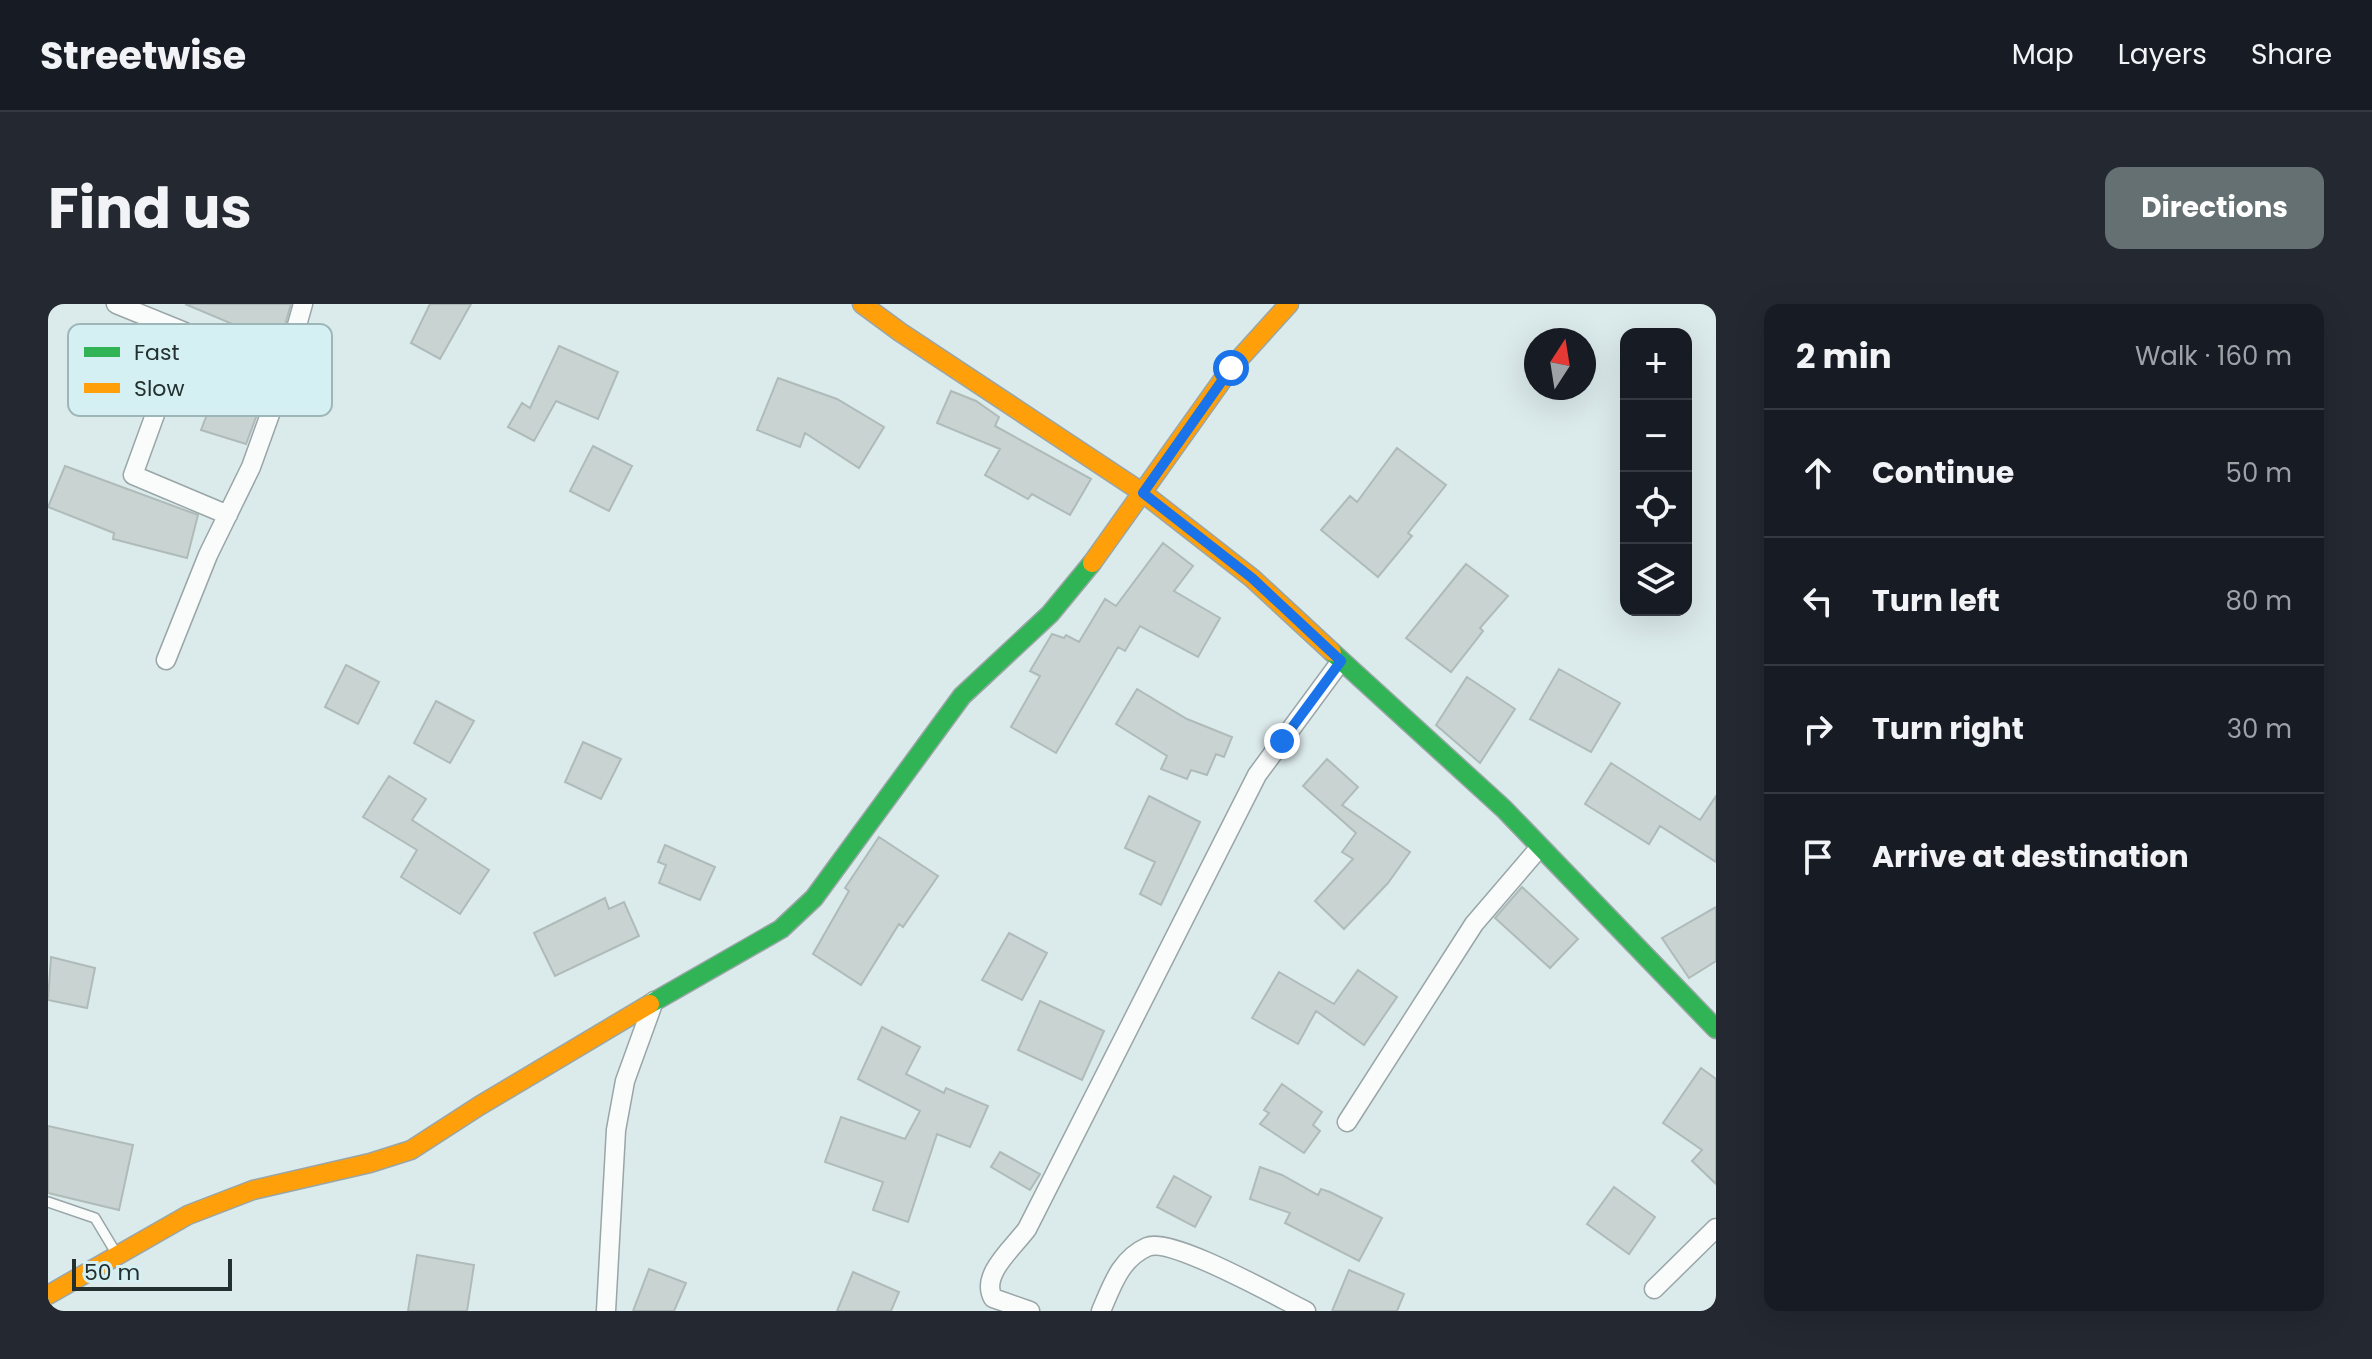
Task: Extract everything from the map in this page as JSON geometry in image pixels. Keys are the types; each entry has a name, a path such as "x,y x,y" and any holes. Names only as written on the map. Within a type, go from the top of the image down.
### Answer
{"street":[{"path":"116,304 165,324"},
{"path":"297,324 303,304"},
{"path":"862,304 1143,493 1252,578 1504,809 1716,1029"},
{"path":"48,1295 188,1215 253,1190 370,1163 411,1150 654,1001 781,929 814,898 962,696 1050,614 1119,528 1231,368 1289,304"},
{"path":"154,416 133,475 228,515"},
{"path":"166,660 208,555 251,467 270,416"},
{"path":"1030,1311 993,1298 988,1289 989,1278 1027,1229 1257,775 1341,661"},
{"path":"1347,1122 1474,924 1540,847"},
{"path":"606,1311 616,1130 625,1081 654,1001"},
{"path":"1654,1289 1716,1228"},
{"path":"1101,1311 1119,1271 1130,1257 1149,1245 1169,1246 1193,1256 1306,1311"}],"lane":[{"path":"48,1202 95,1218 118,1255"}],"building":[{"path":"185,304 291,304 285,324 233,324"},
{"path":"430,304 471,304 440,359 411,343"},
{"path":"559,346 618,372 598,419 556,401 534,441 508,427 522,403 530,408"},
{"path":"778,378 837,399 884,427 859,468 805,433 800,447 757,430"},
{"path":"951,391 976,401 999,417 995,426 1091,479 1070,515 1032,494 1028,499 985,475 1000,449 937,423"},
{"path":"206,416 256,416 246,444 201,430"},
{"path":"593,446 632,466 609,511 570,491"},
{"path":"1397,448 1446,485 1408,533 1412,536 1378,577 1321,530 1350,496 1357,502"},
{"path":"65,466 198,515 187,558 113,539 114,533 48,507"},
{"path":"1163,543 1193,566 1174,591 1220,618 1198,657 1140,626 1125,651 1118,647 1056,753 1011,727 1040,676 1030,671 1052,634 1064,638 1066,635 1079,642 1105,599 1116,606"},
{"path":"1466,564 1508,596 1480,628 1483,631 1451,672 1406,638"},
{"path":"346,665 379,682 358,724 325,707"},
{"path":"1559,669 1620,703 1591,752 1530,719"},
{"path":"1467,677 1515,709 1480,763 1436,725"},
{"path":"1137,689 1187,719 1232,737 1224,757 1216,754 1207,775 1191,770 1187,779 1161,769 1167,756 1116,724"},
{"path":"436,701 474,721 450,763 414,743"},
{"path":"583,742 621,759 601,799 565,782"},
{"path":"1327,759 1358,787 1342,805 1410,852 1388,883 1344,929 1315,901 1353,859 1342,852 1356,833 1303,786"},
{"path":"1611,763 1700,820 1716,796 1716,862 1660,826 1649,844 1585,804"},
{"path":"389,776 426,799 412,820 489,870 460,914 401,877 417,850 363,817"},
{"path":"1149,796 1200,822 1161,905 1140,894 1155,862 1125,848"},
{"path":"879,837 938,876 903,927 899,924 861,985 813,954 849,891 845,888"},
{"path":"665,845 715,867 700,900 659,883 666,865 658,862"},
{"path":"1522,887 1578,939 1550,968 1495,918"},
{"path":"605,898 609,909 624,902 639,936 555,976 534,933"},
{"path":"1716,907 1716,961 1689,978 1662,938"},
{"path":"1009,933 1047,953 1022,1000 982,980"},
{"path":"51,957 95,968 87,1008 48,1000"},
{"path":"1358,970 1397,997 1364,1045 1316,1011 1298,1044 1252,1018 1279,972 1334,1004"},
{"path":"1040,1001 1104,1031 1082,1080 1018,1050"},
{"path":"882,1027 920,1047 906,1074 944,1093 946,1088 988,1106 970,1147 937,1134 908,1222 873,1210 883,1182 825,1162 841,1117 905,1139 920,1111 858,1079"},
{"path":"1701,1068 1716,1079 1716,1184 1692,1161 1702,1150 1663,1123"},
{"path":"1282,1084 1322,1112 1313,1125 1320,1131 1304,1153 1260,1124 1269,1113 1264,1110"},
{"path":"48,1126 133,1145 119,1210 48,1193"},
{"path":"1000,1152 1040,1174 1030,1190 991,1167"},
{"path":"1260,1167 1318,1195 1321,1189 1330,1192 1382,1218 1359,1261 1285,1223 1290,1213 1250,1199"},
{"path":"1174,1176 1211,1197 1195,1227 1157,1207"},
{"path":"1614,1187 1655,1217 1629,1254 1587,1224"},
{"path":"417,1255 474,1265 467,1311 408,1311"},
{"path":"649,1269 686,1283 674,1311 633,1311"},
{"path":"1349,1270 1404,1294 1397,1311 1332,1311"},
{"path":"853,1272 899,1292 891,1311 837,1311"}],"traffic: fast":[{"path":"650,1004 781,929 814,898 962,696 1050,614 1092,563"},
{"path":"1332,652 1504,809 1716,1029"}],"traffic: slow":[{"path":"862,304 1143,493 1252,578 1332,652"},
{"path":"1092,563 1231,368 1289,304"},
{"path":"48,1295 188,1215 253,1190 370,1163 411,1150 650,1004"}],"route":[{"path":"1231,368 1143,493 1252,578 1341,661 1282,741"}]}
